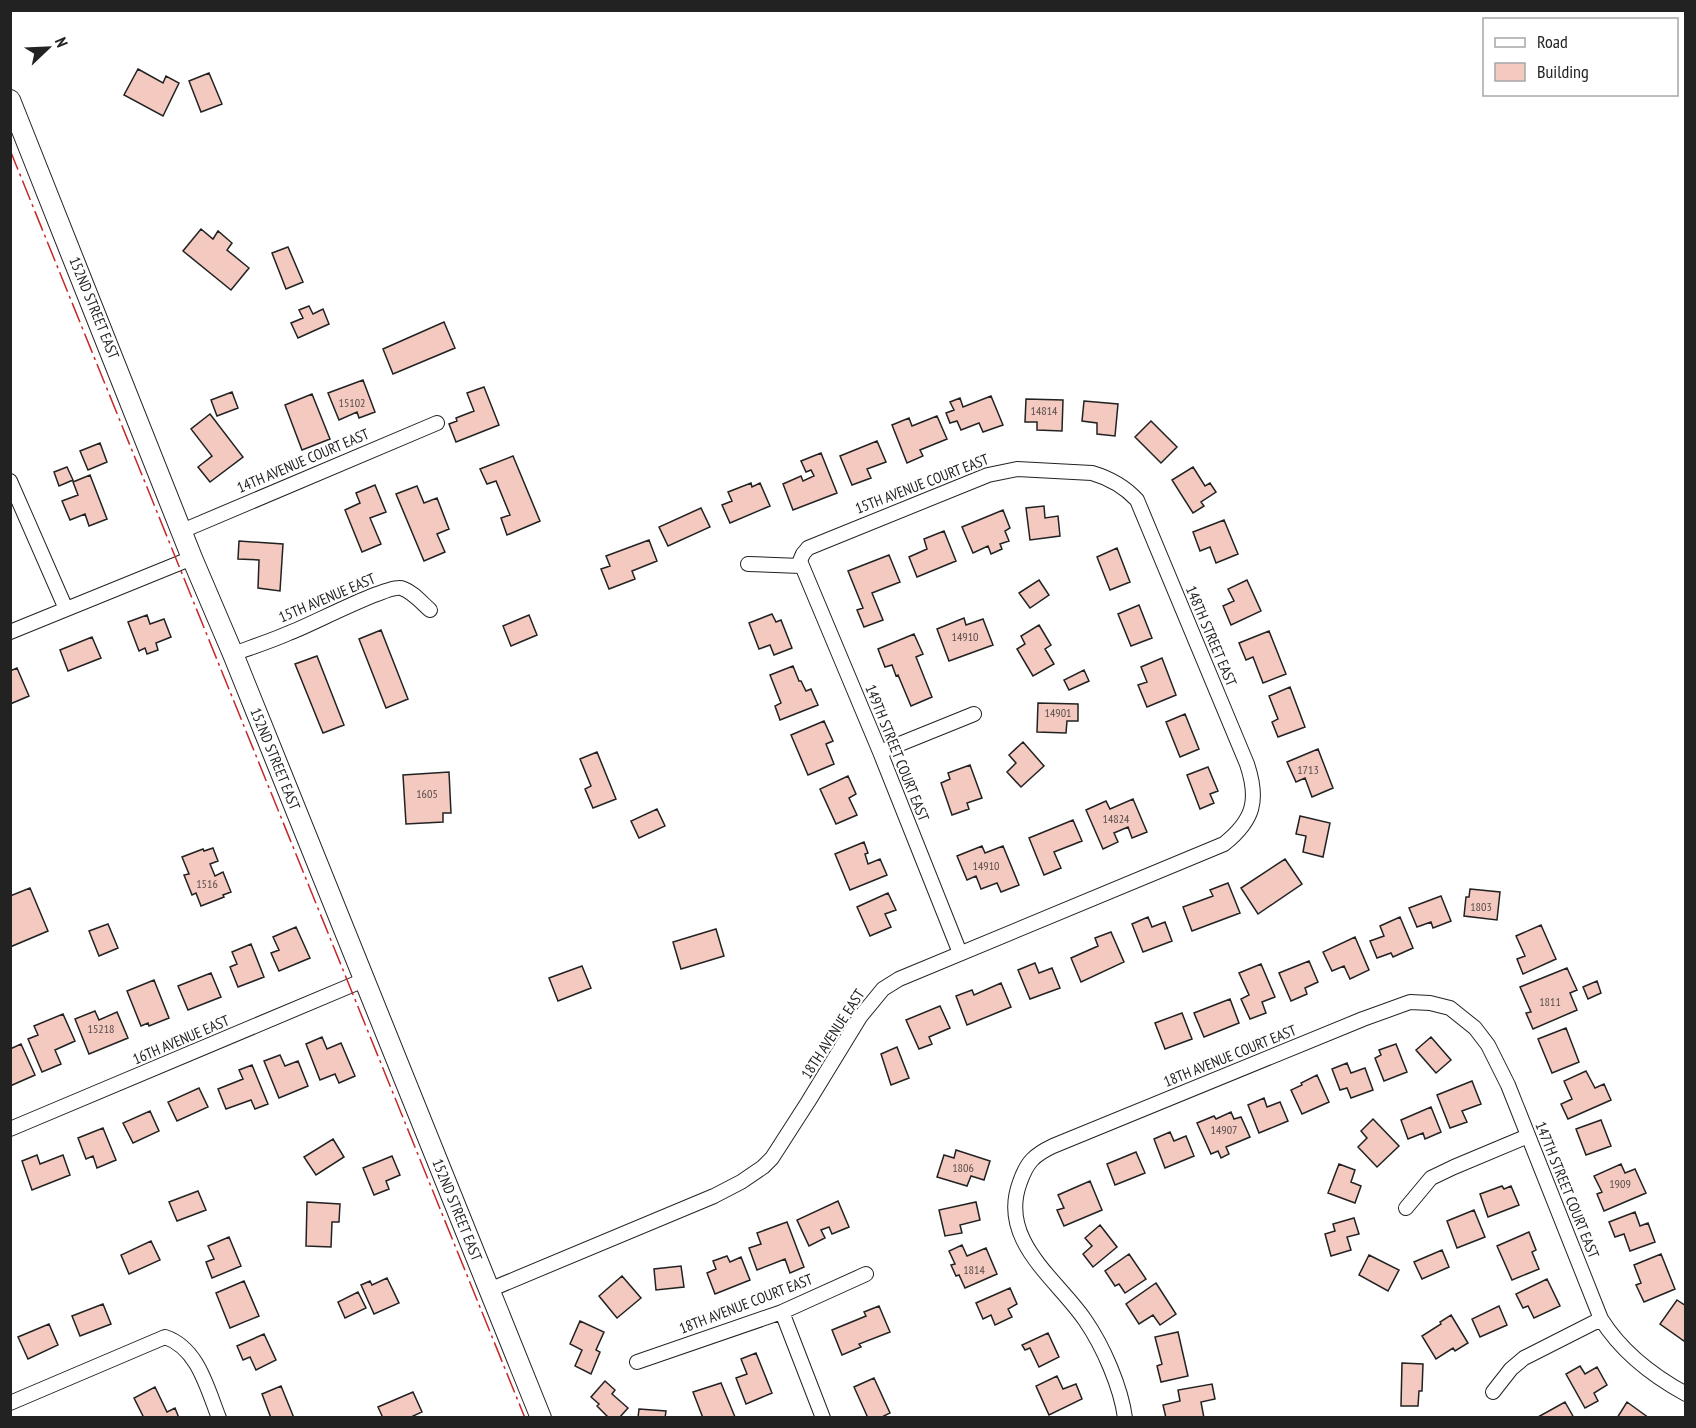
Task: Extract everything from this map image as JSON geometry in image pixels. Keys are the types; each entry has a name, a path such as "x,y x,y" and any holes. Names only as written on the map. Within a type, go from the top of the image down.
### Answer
{"main road":[{"name":"152ND STREET EAST","path":"10,100 192,558 233,654 541,1418"}],"street":[{"name":"14TH AVENUE COURT EAST","path":"182,531 437,423"},
{"name":"15TH AVENUE COURT EAST","path":"801,566 800,561 808,548 1001,471 1017,469 1092,473 1103,476 1123,488"},
{"path":"10,481 66,609"},
{"name":"148TH STREET EAST","path":"1123,488 1137,500 1246,764 1251,778 1253,805"},
{"path":"10,632 192,558"},
{"path":"748,564 801,566"},
{"name":"149TH STREET COURT EAST","path":"801,566 880,752 960,952"},
{"name":"15TH AVENUE EAST","path":"233,654 290,633 374,595 396,588 401,588 411,594 430,610"},
{"path":"880,752 974,714"},
{"name":"18TH AVENUE EAST","path":"489,1290 714,1196 741,1182 763,1167 780,1147 860,1017 883,989 899,979 960,952 1224,844 1243,827 1253,805"},
{"name":"16TH AVENUE EAST","path":"10,1129 364,980"},
{"name":"18TH AVENUE COURT EAST","path":"1125,1418 1118,1387 1087,1322 1028,1250 1021,1238 1016,1222 1015,1200 1022,1176 1032,1158 1053,1146 1363,1019 1410,1002 1421,1002"},
{"name":"147TH STREET COURT EAST","path":"1421,1002 1450,1008 1475,1028 1488,1045 1508,1085 1601,1319 1619,1344 1631,1355 1673,1387 1686,1394"},
{"path":"1406,1208 1431,1178 1528,1136"},
{"name":"18TH AVENUE COURT EAST","path":"637,1362 782,1311 866,1274"},
{"path":"782,1311 823,1418"},
{"path":"1493,1392 1524,1358 1601,1319"},
{"path":"10,1403 165,1337 176,1341 194,1359 219,1418"}],"building":[{"path":"138,69 163,83 166,76 179,83 163,116 124,95"},
{"path":"209,73 222,104 201,112 189,81"},
{"path":"201,229 213,239 218,231 232,243 227,250 249,268 231,290 183,251"},
{"path":"288,247 303,282 286,289 272,253"},
{"path":"309,306 313,314 323,309 329,324 298,338 291,323 303,318 299,310"},
{"path":"444,322 455,348 393,374 383,349"},
{"path":"363,380 375,412 359,418 357,412 339,420 328,393"},
{"path":"484,387 499,425 456,442 449,424 457,421 456,418 474,411 467,393"},
{"path":"232,392 238,408 217,416 211,400"},
{"path":"312,394 330,439 302,450 285,405"},
{"path":"991,396 1003,425 983,432 979,423 961,430 957,421 950,423 946,413 954,410 950,402 960,398 963,407"},
{"path":"1026,399 1063,400 1062,431 1037,430 1037,422 1025,422"},
{"path":"1084,401 1118,404 1115,436 1097,434 1097,423 1082,421"},
{"path":"210,414 243,457 210,482 198,467 212,456 191,429"},
{"path":"937,416 947,439 920,450 923,456 907,463 892,425 909,418 912,426"},
{"path":"1151,421 1177,447 1161,463 1135,437"},
{"path":"877,441 886,462 867,469 871,478 852,485 840,456"},
{"path":"100,443 107,462 88,470 80,451"},
{"path":"821,453 837,493 793,510 783,484 801,476 803,481 814,476 811,470 806,472 801,461"},
{"path":"513,456 540,521 507,535 501,518 510,515 496,481 487,484 480,469"},
{"path":"67,467 73,480 59,486 54,472"},
{"path":"1193,467 1205,486 1210,483 1216,492 1201,502 1204,506 1193,513 1172,480"},
{"path":"90,475 107,519 89,526 85,514 70,520 62,501 78,495 73,482"},
{"path":"751,483 752,487 760,483 770,506 730,523 722,505 732,501 728,492"},
{"path":"375,485 386,512 370,518 381,544 362,552 345,510 360,503 356,493"},
{"path":"417,486 424,503 437,498 449,529 437,534 445,552 424,561 396,494"},
{"path":"1044,506 1045,518 1058,516 1060,536 1030,540 1026,508"},
{"path":"701,508 710,527 668,546 659,527"},
{"path":"1003,510 1010,528 1005,531 1009,541 1000,544 1002,549 991,554 988,546 973,553 962,527"},
{"path":"1224,520 1238,554 1216,563 1210,547 1200,551 1193,532"},
{"path":"944,531 956,561 917,577 909,557 927,549 924,539"},
{"path":"649,540 657,561 632,571 635,579 609,589 601,569 610,566 606,556"},
{"path":"239,541 283,544 280,591 258,588 259,560 238,559"},
{"path":"1117,548 1130,582 1110,590 1097,557"},
{"path":"889,555 900,582 872,593 883,620 864,627 857,610 863,608 848,571"},
{"path":"1039,580 1049,595 1030,608 1019,593"},
{"path":"1247,580 1261,611 1231,625 1223,606 1234,601 1228,589"},
{"path":"1139,605 1152,638 1131,646 1118,614"},
{"path":"772,614 776,622 781,620 792,648 774,655 770,645 759,649 749,623"},
{"path":"147,615 150,624 164,619 171,637 156,643 158,650 147,654 145,648 139,651 128,622"},
{"path":"529,615 537,635 511,646 503,626"},
{"path":"964,618 966,625 983,619 993,645 949,661 937,629"},
{"path":"1039,625 1051,645 1045,649 1054,664 1033,676 1017,649 1025,644 1021,636"},
{"path":"381,630 408,699 386,708 359,639"},
{"path":"1269,631 1286,674 1263,683 1253,657 1246,660 1239,643"},
{"path":"914,634 923,654 916,657 932,697 911,706 898,675 896,676 892,665 885,667 878,649"},
{"path":"92,637 101,658 68,671 60,650"},
{"path":"317,656 344,725 323,733 295,664"},
{"path":"1162,658 1176,695 1147,707 1138,685 1147,682 1141,667"},
{"path":"793,666 799,681 806,691 811,689 818,705 780,720 775,706 781,703 770,675"},
{"path":"17,668 29,696 10,704 10,671"},
{"path":"1084,670 1089,681 1069,690 1064,680"},
{"path":"1290,687 1305,727 1278,737 1272,722 1278,719 1269,696"},
{"path":"1038,703 1078,704 1078,721 1067,721 1066,733 1037,732"},
{"path":"1185,714 1199,749 1180,757 1166,722"},
{"path":"824,721 833,741 826,744 834,764 808,775 791,735"},
{"path":"1023,742 1044,766 1021,787 1007,772 1016,763 1009,755"},
{"path":"1318,749 1333,788 1312,797 1305,778 1296,782 1287,762"},
{"path":"597,752 616,799 593,808 585,789 591,786 580,759"},
{"path":"970,765 982,798 967,803 969,809 952,815 941,783 950,779 948,773"},
{"path":"1208,767 1218,791 1210,794 1214,803 1200,809 1187,775"},
{"path":"449,772 451,813 443,813 443,822 406,824 403,775"},
{"path":"848,776 856,794 849,798 857,815 836,824 820,789"},
{"path":"1133,799 1147,832 1132,838 1128,827 1114,833 1118,842 1103,849 1086,810 1106,801 1110,809"},
{"path":"657,809 665,826 639,838 631,821"},
{"path":"1300,816 1330,823 1323,857 1303,852 1306,836 1296,834"},
{"path":"1073,820 1082,841 1054,852 1061,868 1044,875 1029,838"},
{"path":"864,842 868,853 865,854 868,864 880,859 887,875 850,890 835,854"},
{"path":"982,846 985,853 1003,846 1019,885 1001,892 997,883 981,889 976,876 967,880 957,856"},
{"path":"213,848 218,861 210,864 215,876 223,872 231,892 201,906 196,893 192,895 184,875 189,874 182,857 203,849 204,851"},
{"path":"1285,859 1302,884 1258,914 1241,888"},
{"path":"1228,883 1240,913 1192,931 1183,907 1213,896 1210,890"},
{"path":"30,888 48,931 10,947 10,896"},
{"path":"1470,889 1500,892 1497,920 1464,916 1466,897 1469,897"},
{"path":"888,893 896,910 885,914 891,927 870,936 857,907"},
{"path":"1441,896 1451,921 1433,928 1431,922 1417,927 1409,908"},
{"path":"1148,917 1152,927 1165,922 1172,941 1143,952 1132,924"},
{"path":"1400,917 1413,948 1393,957 1391,953 1377,958 1370,941 1384,936 1380,926"},
{"path":"108,924 118,948 99,956 89,931"},
{"path":"1541,925 1556,959 1523,974 1517,959 1525,956 1516,936"},
{"path":"296,927 310,958 279,971 271,953 279,950 273,937"},
{"path":"716,929 724,956 681,969 673,942"},
{"path":"1111,932 1124,962 1081,982 1071,958 1098,946 1095,938"},
{"path":"1355,937 1369,970 1350,979 1344,966 1332,971 1323,952"},
{"path":"251,944 264,977 238,987 230,967 237,964 232,952"},
{"path":"1309,961 1318,982 1305,988 1307,994 1291,1001 1279,973"},
{"path":"1035,963 1039,973 1052,968 1060,988 1030,999 1018,970"},
{"path":"1261,964 1275,997 1262,1002 1266,1013 1250,1019 1241,999 1249,995 1239,973"},
{"path":"582,966 591,988 558,1001 549,978"},
{"path":"1567,968 1577,990 1570,993 1577,1010 1533,1029 1526,1013 1531,1012 1520,987"},
{"path":"211,973 221,997 188,1010 178,986"},
{"path":"154,980 169,1018 149,1026 148,1023 141,1026 127,991"},
{"path":"1597,981 1601,993 1588,999 1583,987"},
{"path":"1001,983 1011,1007 967,1025 956,996 972,990 974,995"},
{"path":"1230,999 1239,1023 1204,1037 1194,1013"},
{"path":"940,1006 950,1028 929,1037 932,1044 919,1049 906,1020"},
{"path":"95,1011 99,1020 117,1012 128,1038 89,1054 75,1019"},
{"path":"1182,1013 1192,1039 1165,1049 1155,1023"},
{"path":"63,1014 75,1041 55,1050 61,1064 42,1072 28,1039 38,1035 34,1026"},
{"path":"1566,1028 1579,1062 1552,1073 1538,1039"},
{"path":"322,1037 327,1049 341,1043 355,1076 339,1083 335,1074 320,1080 306,1044"},
{"path":"1431,1037 1451,1060 1436,1073 1416,1050"},
{"path":"21,1044 35,1075 10,1086 10,1049"},
{"path":"1396,1044 1407,1072 1384,1081 1375,1058 1381,1055 1379,1050"},
{"path":"897,1047 909,1078 891,1085 881,1054"},
{"path":"280,1055 285,1066 298,1061 308,1086 279,1098 264,1061"},
{"path":"1347,1063 1351,1073 1365,1068 1373,1090 1351,1098 1347,1088 1340,1090 1332,1069"},
{"path":"252,1065 268,1104 255,1109 251,1100 226,1109 218,1089 243,1079 239,1070"},
{"path":"1586,1071 1595,1088 1604,1084 1611,1100 1568,1119 1561,1104 1572,1099 1564,1081"},
{"path":"1317,1075 1329,1102 1302,1114 1291,1090"},
{"path":"1472,1081 1481,1104 1462,1111 1467,1122 1450,1128 1437,1095"},
{"path":"199,1088 208,1107 177,1121 168,1102"},
{"path":"1264,1098 1267,1107 1280,1102 1288,1121 1259,1133 1248,1105"},
{"path":"1431,1107 1441,1132 1425,1139 1423,1133 1408,1139 1401,1120"},
{"path":"150,1111 159,1131 133,1143 123,1123"},
{"path":"1231,1112 1234,1119 1241,1117 1250,1137 1226,1147 1229,1154 1221,1158 1218,1151 1211,1154 1197,1123 1214,1116 1216,1119"},
{"path":"1373,1119 1399,1146 1377,1167 1358,1147 1367,1138 1361,1131"},
{"path":"1601,1120 1611,1146 1586,1155 1576,1129"},
{"path":"103,1128 116,1160 97,1168 93,1156 86,1159 78,1138"},
{"path":"1170,1132 1174,1141 1186,1136 1194,1156 1165,1168 1154,1139"},
{"path":"333,1139 344,1157 316,1175 304,1157"},
{"path":"956,1150 990,1161 984,1180 971,1176 967,1186 937,1177 944,1155 954,1158"},
{"path":"1136,1152 1145,1173 1115,1185 1107,1164"},
{"path":"37,1155 40,1164 63,1155 70,1175 32,1190 22,1161"},
{"path":"392,1156 400,1175 386,1181 389,1189 374,1195 363,1168"},
{"path":"1339,1164 1355,1170 1351,1182 1361,1186 1355,1203 1328,1193"},
{"path":"1621,1164 1625,1173 1635,1169 1646,1193 1604,1211 1597,1194 1602,1192 1594,1176"},
{"path":"1090,1181 1102,1210 1064,1226 1057,1210 1064,1208 1058,1195"},
{"path":"1502,1186 1504,1189 1511,1186 1519,1205 1488,1217 1480,1194"},
{"path":"198,1191 206,1210 177,1221 169,1202"},
{"path":"838,1201 849,1227 832,1234 829,1227 821,1230 825,1238 809,1246 797,1220"},
{"path":"307,1202 340,1204 339,1222 332,1222 331,1247 306,1246"},
{"path":"976,1202 980,1220 960,1225 962,1233 945,1236 939,1210"},
{"path":"1474,1210 1485,1237 1457,1248 1447,1221"},
{"path":"1635,1212 1640,1226 1648,1223 1655,1242 1630,1251 1624,1234 1615,1237 1609,1222"},
{"path":"1354,1218 1359,1234 1347,1237 1351,1250 1331,1256 1325,1234 1335,1231 1333,1224"},
{"path":"787,1222 804,1267 790,1273 785,1259 757,1270 749,1248 761,1244 757,1233"},
{"path":"1100,1225 1117,1247 1093,1267 1083,1254 1092,1246 1085,1238"},
{"path":"1529,1232 1536,1250 1532,1252 1539,1269 1512,1280 1497,1246"},
{"path":"229,1237 241,1266 212,1278 206,1262 214,1259 208,1246"},
{"path":"151,1241 160,1260 129,1274 121,1255"},
{"path":"962,1245 967,1256 986,1248 997,1274 965,1288 951,1265 955,1264 949,1251"},
{"path":"1442,1250 1449,1267 1422,1279 1414,1262"},
{"path":"1129,1254 1146,1279 1125,1293 1119,1284 1115,1286 1105,1271"},
{"path":"1661,1254 1675,1289 1644,1302 1636,1285 1641,1283 1634,1265"},
{"path":"1369,1255 1399,1270 1388,1291 1359,1275"},
{"path":"727,1256 730,1262 741,1257 750,1280 715,1294 707,1273 716,1269 713,1261"},
{"path":"681,1266 684,1287 656,1290 654,1269"},
{"path":"622,1276 641,1298 617,1318 599,1296"},
{"path":"387,1278 399,1303 374,1314 361,1285 370,1281 372,1285"},
{"path":"1547,1279 1560,1306 1534,1318 1528,1306 1523,1308 1516,1294"},
{"path":"244,1281 259,1316 230,1328 216,1293"},
{"path":"1156,1283 1176,1314 1160,1325 1153,1315 1139,1324 1126,1304"},
{"path":"1010,1288 1017,1304 1008,1309 1012,1317 995,1325 991,1315 983,1319 976,1303"},
{"path":"358,1292 366,1308 345,1318 338,1302"},
{"path":"1677,1300 1686,1306 1686,1339 1684,1341 1660,1324"},
{"path":"103,1304 111,1324 80,1336 72,1316"},
{"path":"879,1306 890,1332 859,1344 861,1347 842,1355 832,1330 866,1316 864,1312"},
{"path":"1499,1306 1507,1325 1480,1337 1472,1319"},
{"path":"1451,1315 1468,1343 1455,1351 1453,1348 1436,1359 1422,1336"},
{"path":"580,1321 604,1332 596,1350 600,1352 591,1374 575,1366 582,1350 570,1344"},
{"path":"49,1324 58,1345 28,1359 18,1337"},
{"path":"1178,1332 1188,1376 1161,1382 1157,1366 1162,1364 1155,1337"},
{"path":"1048,1333 1059,1357 1039,1367 1030,1348 1025,1350 1022,1345"},
{"path":"264,1334 276,1360 256,1370 250,1357 243,1360 237,1346"},
{"path":"756,1353 772,1393 746,1404 736,1378 747,1374 741,1359"},
{"path":"1402,1363 1423,1364 1422,1391 1419,1391 1418,1406 1401,1406"},
{"path":"1580,1366 1585,1374 1597,1367 1607,1385 1594,1393 1598,1401 1585,1408 1566,1374"},
{"path":"1057,1376 1063,1389 1076,1384 1082,1399 1049,1415 1036,1386"},
{"path":"874,1378 890,1413 880,1418 868,1418 854,1387"},
{"path":"605,1381 615,1390 612,1394 628,1408 619,1418 609,1418 591,1397"},
{"path":"721,1383 735,1417 703,1418 693,1392"},
{"path":"1212,1384 1215,1399 1201,1402 1204,1418 1166,1418 1163,1405 1180,1401 1178,1390"},
{"path":"281,1386 294,1418 271,1418 262,1394"},
{"path":"155,1387 167,1412 175,1408 179,1418 144,1418 134,1398"},
{"path":"413,1392 422,1412 409,1418 383,1418 378,1407"},
{"path":"1565,1402 1574,1418 1538,1418 1538,1417"},
{"path":"1627,1402 1649,1418 1617,1418"},
{"path":"639,1409 666,1411 665,1418 638,1418"}],"power":[{"path":"10,150 525,1418"}]}
